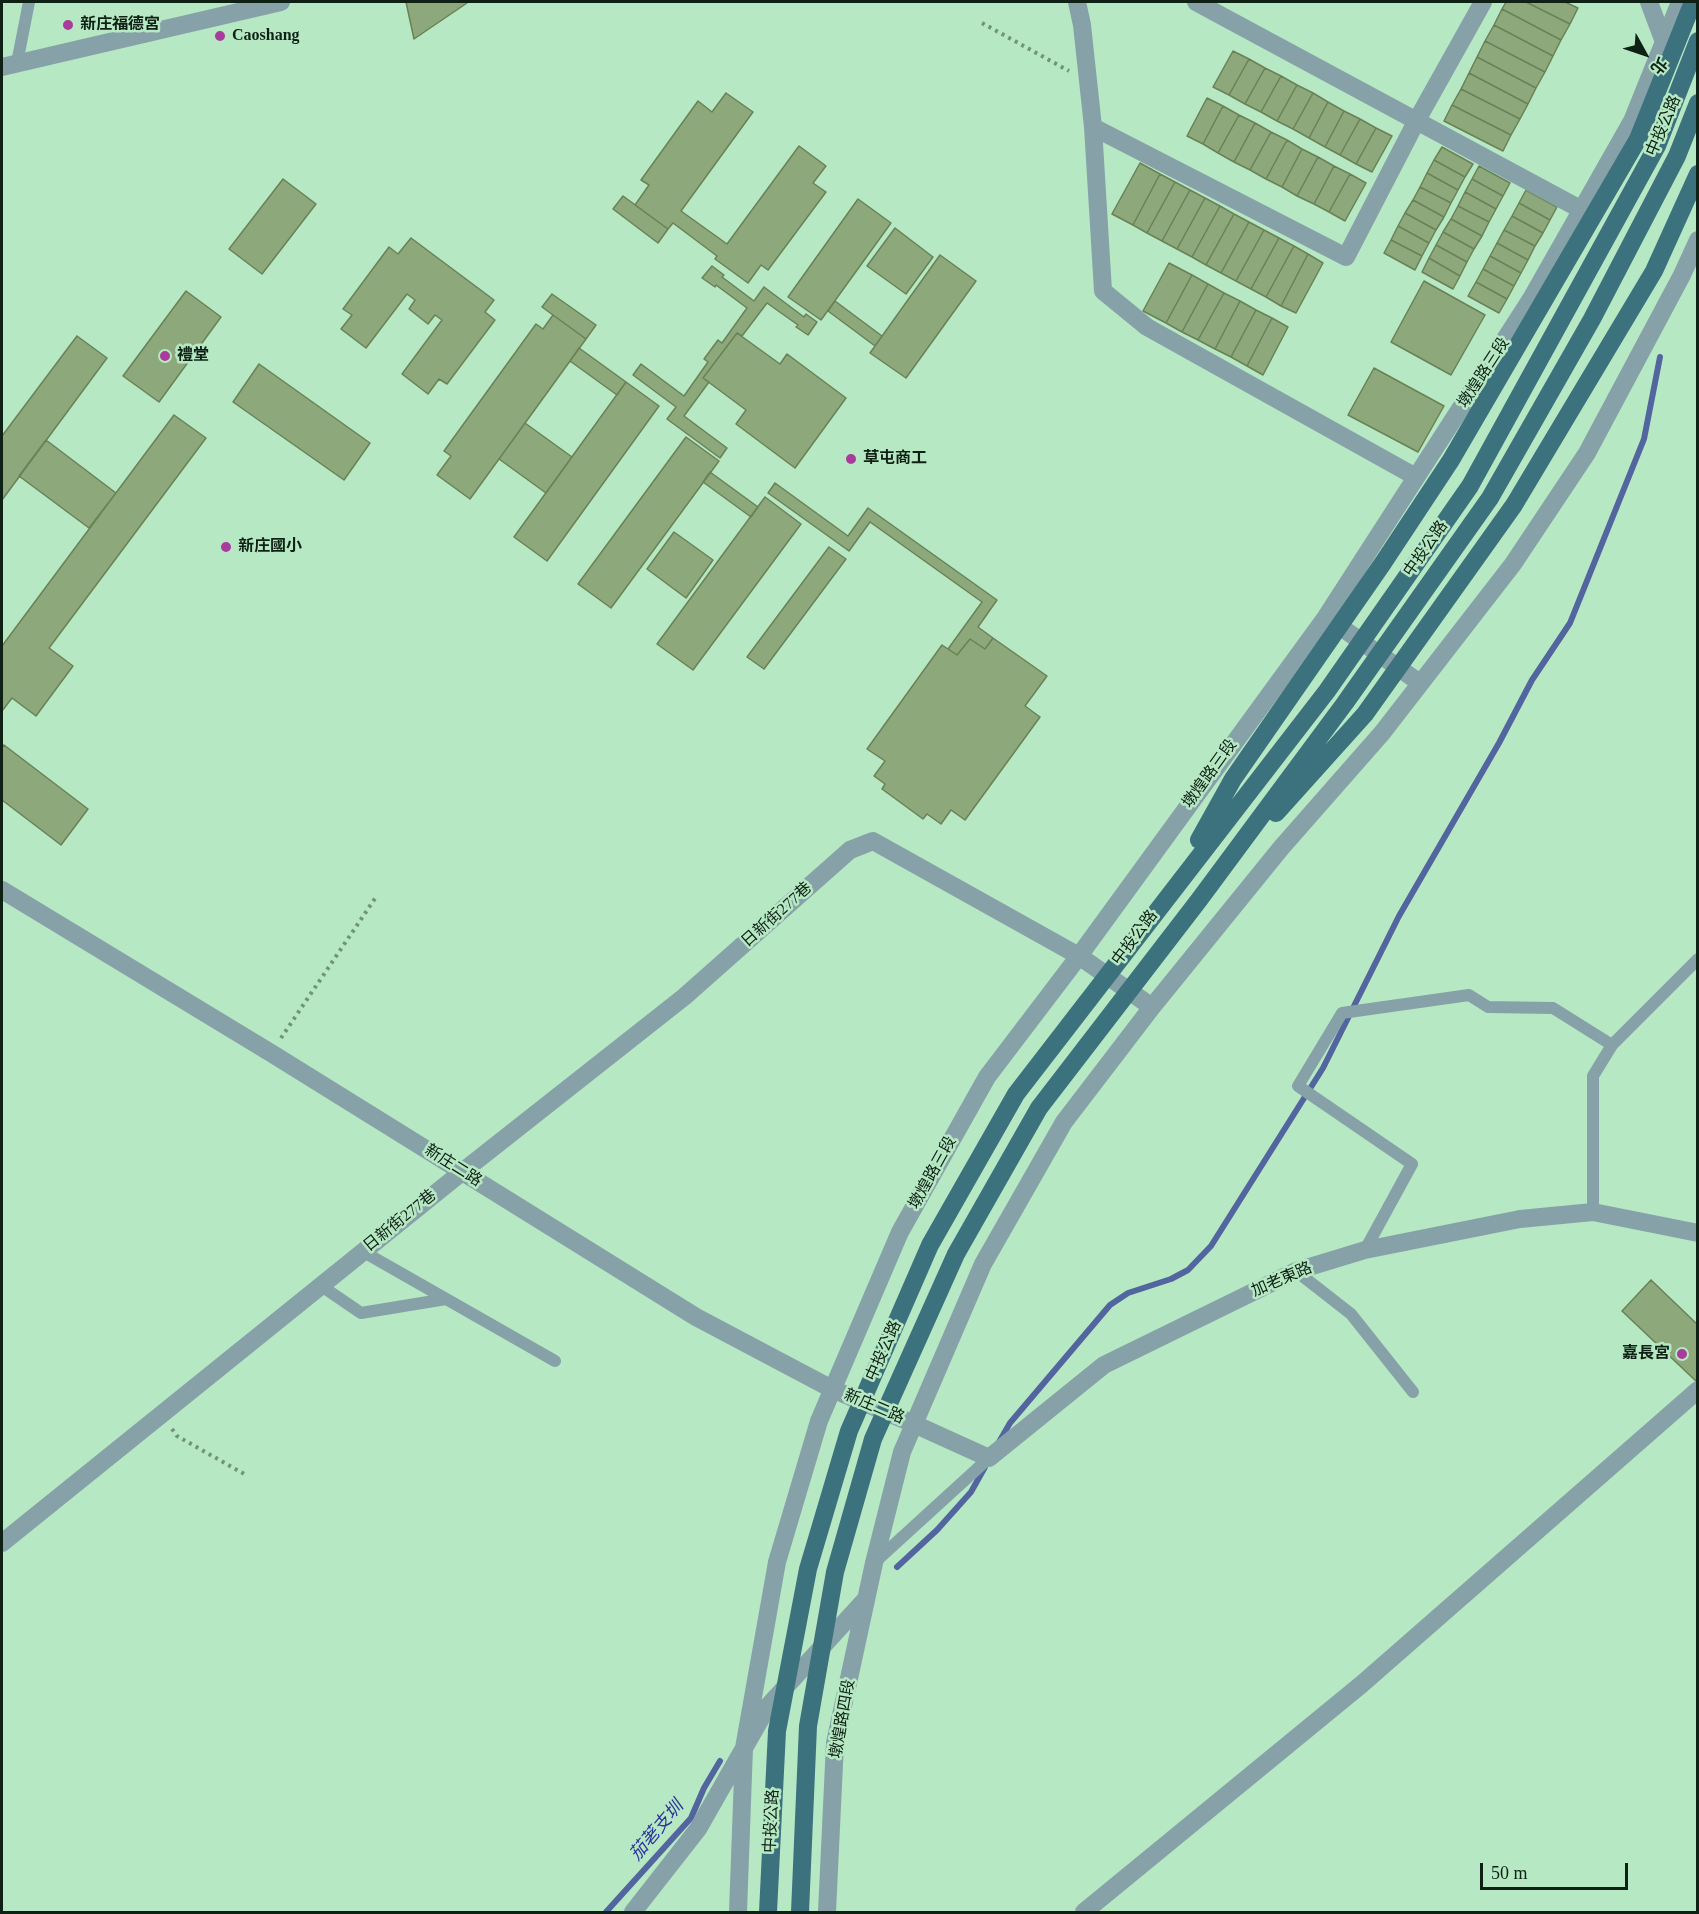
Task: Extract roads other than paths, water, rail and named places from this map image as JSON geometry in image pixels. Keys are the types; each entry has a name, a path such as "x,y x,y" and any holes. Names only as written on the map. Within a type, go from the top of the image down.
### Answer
{"main road":[{"path":"1172,889 1233,779 1383,563 1458,450 1638,139 1693,2"},
{"name":"中投公路","path":"768,1912 777,1731 808,1569 849,1431 930,1245 1016,1094 1327,691 1470,486 1658,146 1698,41"},
{"name":"中投公路","path":"800,1912 808,1726 835,1572 873,1439 956,1254 1038,1108 1199,900 1345,703 1490,498 1592,319 1677,156 1698,104"},
{"path":"1199,900 1365,714 1514,505 1654,271 1698,174"}],"street":[{"path":"9,65 281,2"},
{"path":"1077,2 1082,25 1093,127 1103,291 1147,327 1416,477"},
{"path":"1196,2 1582,210"},
{"path":"1093,127 1346,257 1417,120 1483,2"},
{"path":"1649,2 1664,42"},
{"name":"墩煌路三段","path":"744,1748 777,1562 819,1421 900,1232 987,1077 1326,617 1532,299 1632,121 1680,2"},
{"path":"874,1563 902,1452 914,1424 983,1264 1064,1122 1152,1007 1281,848 1382,733 1513,564 1587,453 1682,275 1698,240"},
{"path":"1326,617 1420,683"},
{"name":"日新街277巷","path":"2,1543 362,1251 684,997 850,850 873,841 1078,956"},
{"name":"新庄二路","path":"2,890 272,1053 696,1317 832,1389 914,1424"},
{"path":"1078,956 1152,1007"},
{"name":"加老東路","path":"989,1458 1104,1365 1296,1271 1365,1250 1520,1219 1593,1212 1698,1233"},
{"path":"1084,1912 1362,1684 1698,1390"},
{"path":"914,1424 989,1458"},
{"name":"墩煌路四段","path":"827,1912 835,1743 874,1563"},
{"path":"633,1912 698,1829 768,1706 867,1599"},
{"path":"738,1912 744,1748"}],"lane":[{"path":"9,65 28,2"},
{"path":"1593,1212 1593,1076 1612,1045 1698,958"},
{"path":"1365,1250 1412,1164 1298,1086 1342,1013 1469,995 1488,1007 1553,1008 1612,1045"},
{"path":"362,1251 555,1361"},
{"path":"1296,1271 1352,1314 1413,1392"},
{"path":"320,1285 361,1313 446,1299"},
{"path":"874,1563 989,1458"}],"waterway":[{"path":"999,1442 1010,1423 1110,1305 1128,1293 1171,1279 1188,1270 1211,1246 1323,1068 1399,916 1499,743 1532,680 1570,623 1644,439 1660,357"},
{"path":"897,1567 937,1530 971,1492 985,1467"},
{"name":"茄荖支圳","path":"606,1912 691,1818 704,1788 720,1761"}],"place":[{"name":"新庄福德宮","path":"68,25"},
{"name":"Caoshang","path":"220,36"},
{"name":"禮堂","path":"165,356"},
{"name":"草屯商工","path":"851,459"},
{"name":"新庄國小","path":"226,547"},
{"name":"嘉長宮","path":"1682,1354"}]}
